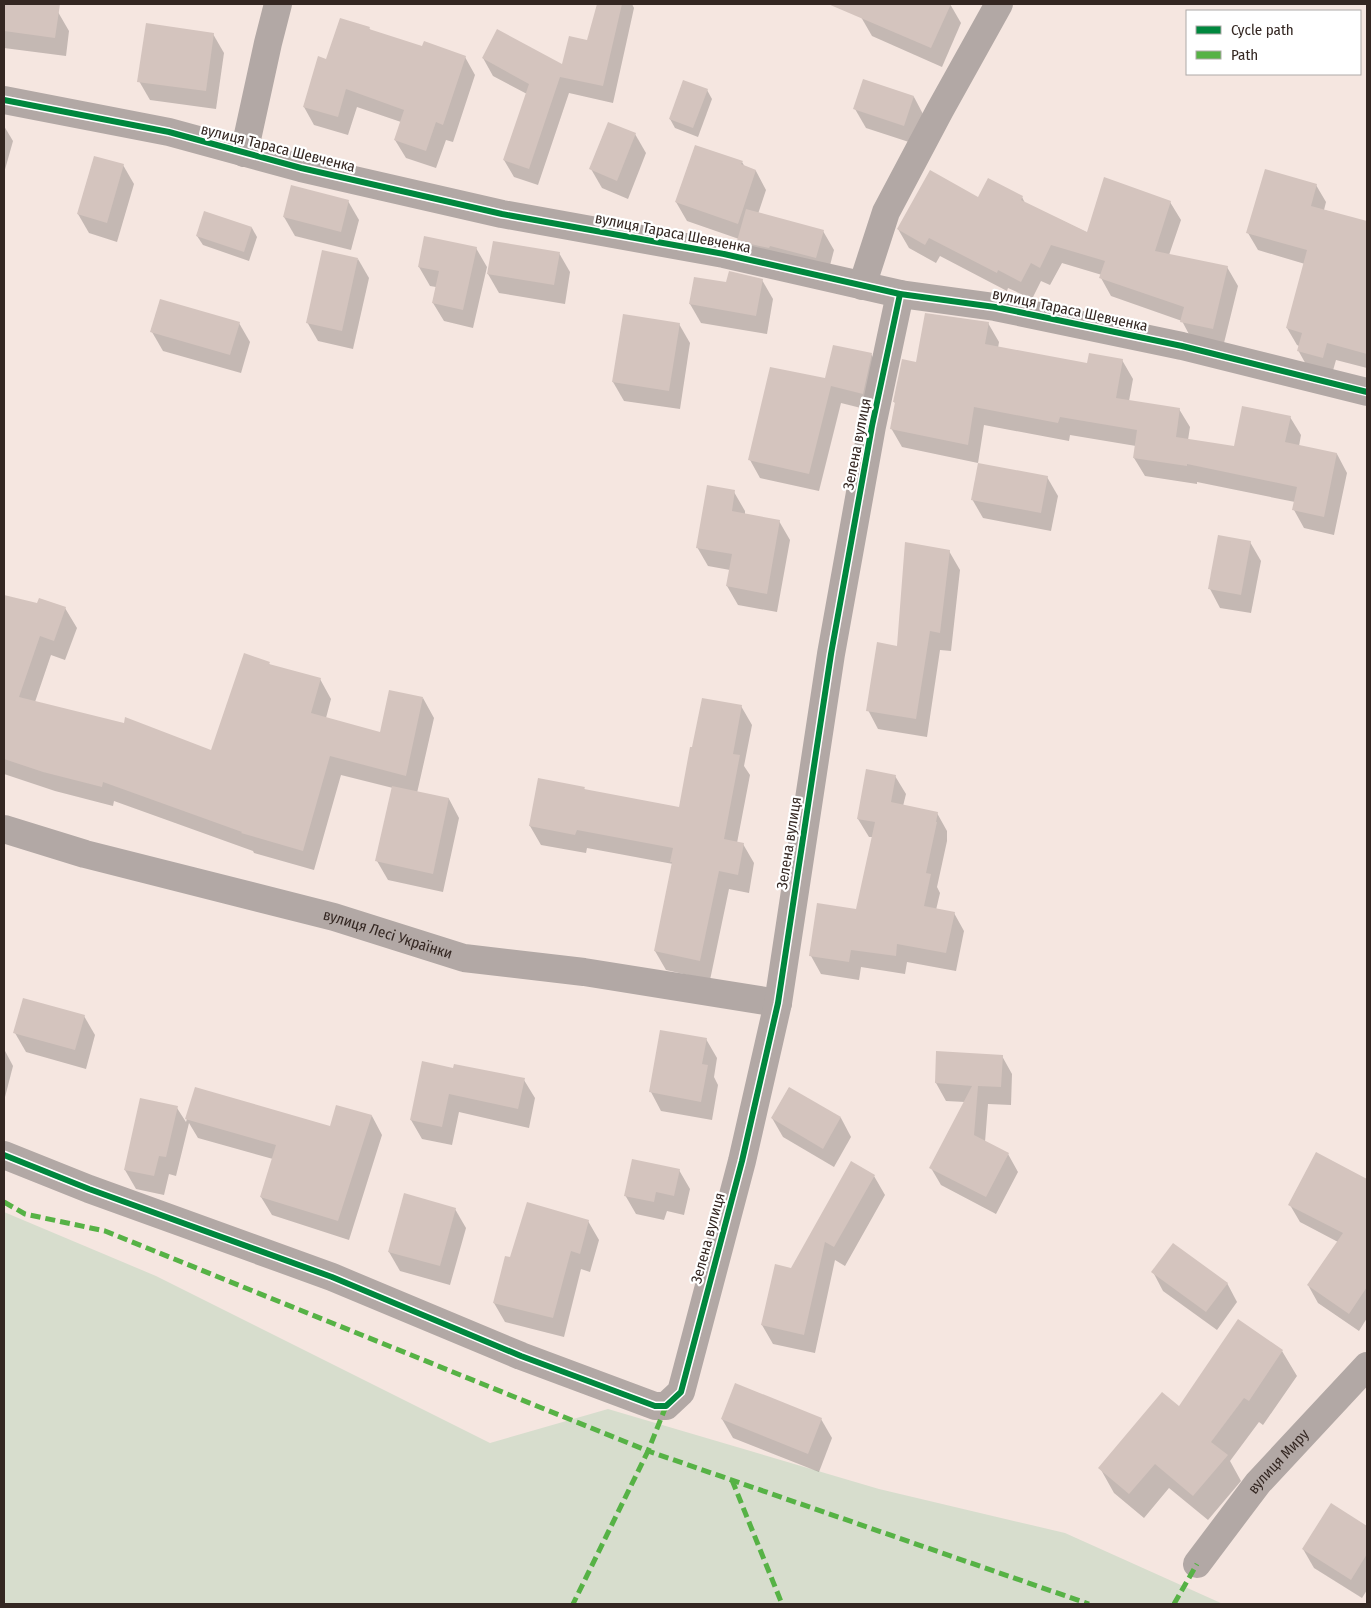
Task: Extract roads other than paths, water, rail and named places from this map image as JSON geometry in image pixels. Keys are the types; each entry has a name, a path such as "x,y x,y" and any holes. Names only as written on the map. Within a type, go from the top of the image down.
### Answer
{"street":[{"path":"244,153 278,4"},
{"path":"862,286 886,212 999,4"},
{"name":"вулиця Тараса Шевченка","path":"4,100 169,132 301,168 502,214 724,254 900,294 995,307 1182,346 1367,392"},
{"name":"Зелена вулиця","path":"4,1155 89,1189 332,1278 521,1356 655,1406 666,1406 681,1392 742,1161 778,1003 831,654 872,426 900,294"},
{"name":"вулиця Лесі Українки","path":"4,828 86,854 334,917 464,958 584,972 778,1003"},
{"name":"вулиця Миру","path":"1197,1564 1258,1483 1367,1366"}]}
